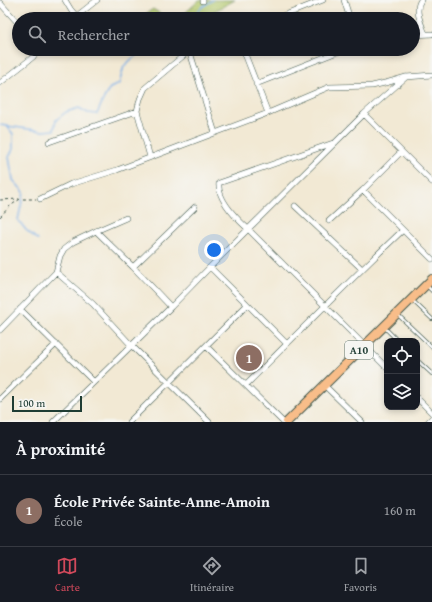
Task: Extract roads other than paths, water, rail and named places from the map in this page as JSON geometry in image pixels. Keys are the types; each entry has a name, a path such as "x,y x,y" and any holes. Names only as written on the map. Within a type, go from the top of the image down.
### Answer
{"main road":[{"name":"A10","path":"287,422 432,279"}],"street":[{"path":"65,0 72,12"},
{"path":"83,12 97,0"},
{"path":"292,12 321,0"},
{"path":"344,0 348,12"},
{"path":"418,12 418,3 421,0"},
{"path":"0,3 12,16"},
{"path":"420,18 425,34"},
{"path":"420,34 432,34"},
{"path":"0,83 34,56"},
{"path":"150,157 137,111 145,88 182,56"},
{"path":"191,56 215,133"},
{"path":"246,56 268,113"},
{"path":"256,84 327,56"},
{"path":"40,199 71,184 117,170 268,113 329,87 372,86 406,77 432,75"},
{"path":"53,422 171,307 364,114 406,77"},
{"path":"49,142 137,111"},
{"path":"364,114 432,182"},
{"path":"337,141 219,183 218,188 230,210 237,219 384,365"},
{"path":"329,221 401,152"},
{"path":"363,190 432,259"},
{"path":"133,267 195,206"},
{"path":"295,206 362,269"},
{"path":"0,330 56,272 60,256 64,249 73,242 126,218"},
{"path":"246,385 403,230"},
{"path":"96,231 171,307"},
{"path":"210,267 287,344"},
{"path":"56,272 93,304 131,345 209,422"},
{"path":"131,421 248,304"},
{"path":"20,309 94,382"},
{"path":"0,399 56,344"},
{"path":"206,346 283,422"},
{"path":"324,385 362,422"},
{"path":"420,401 431,410"},
{"path":"428,422 432,418"}],"lane":[{"path":"426,285 432,291"},
{"path":"411,299 432,319"},
{"path":"396,314 432,346"},
{"path":"384,327 395,338"},
{"path":"420,363 432,374"}],"waterway":[{"path":"197,12 213,0"},
{"path":"7,126 43,131 54,130 56,120 66,112 79,108 88,113 97,114 110,88 119,84 124,66 135,56"},
{"path":"0,125 7,126 13,134 13,149 9,157 13,180 24,192 18,220 26,230 38,240"}],"place":[{"name":"École Privée Sainte-Anne-Amoin","path":"249,358"}]}
